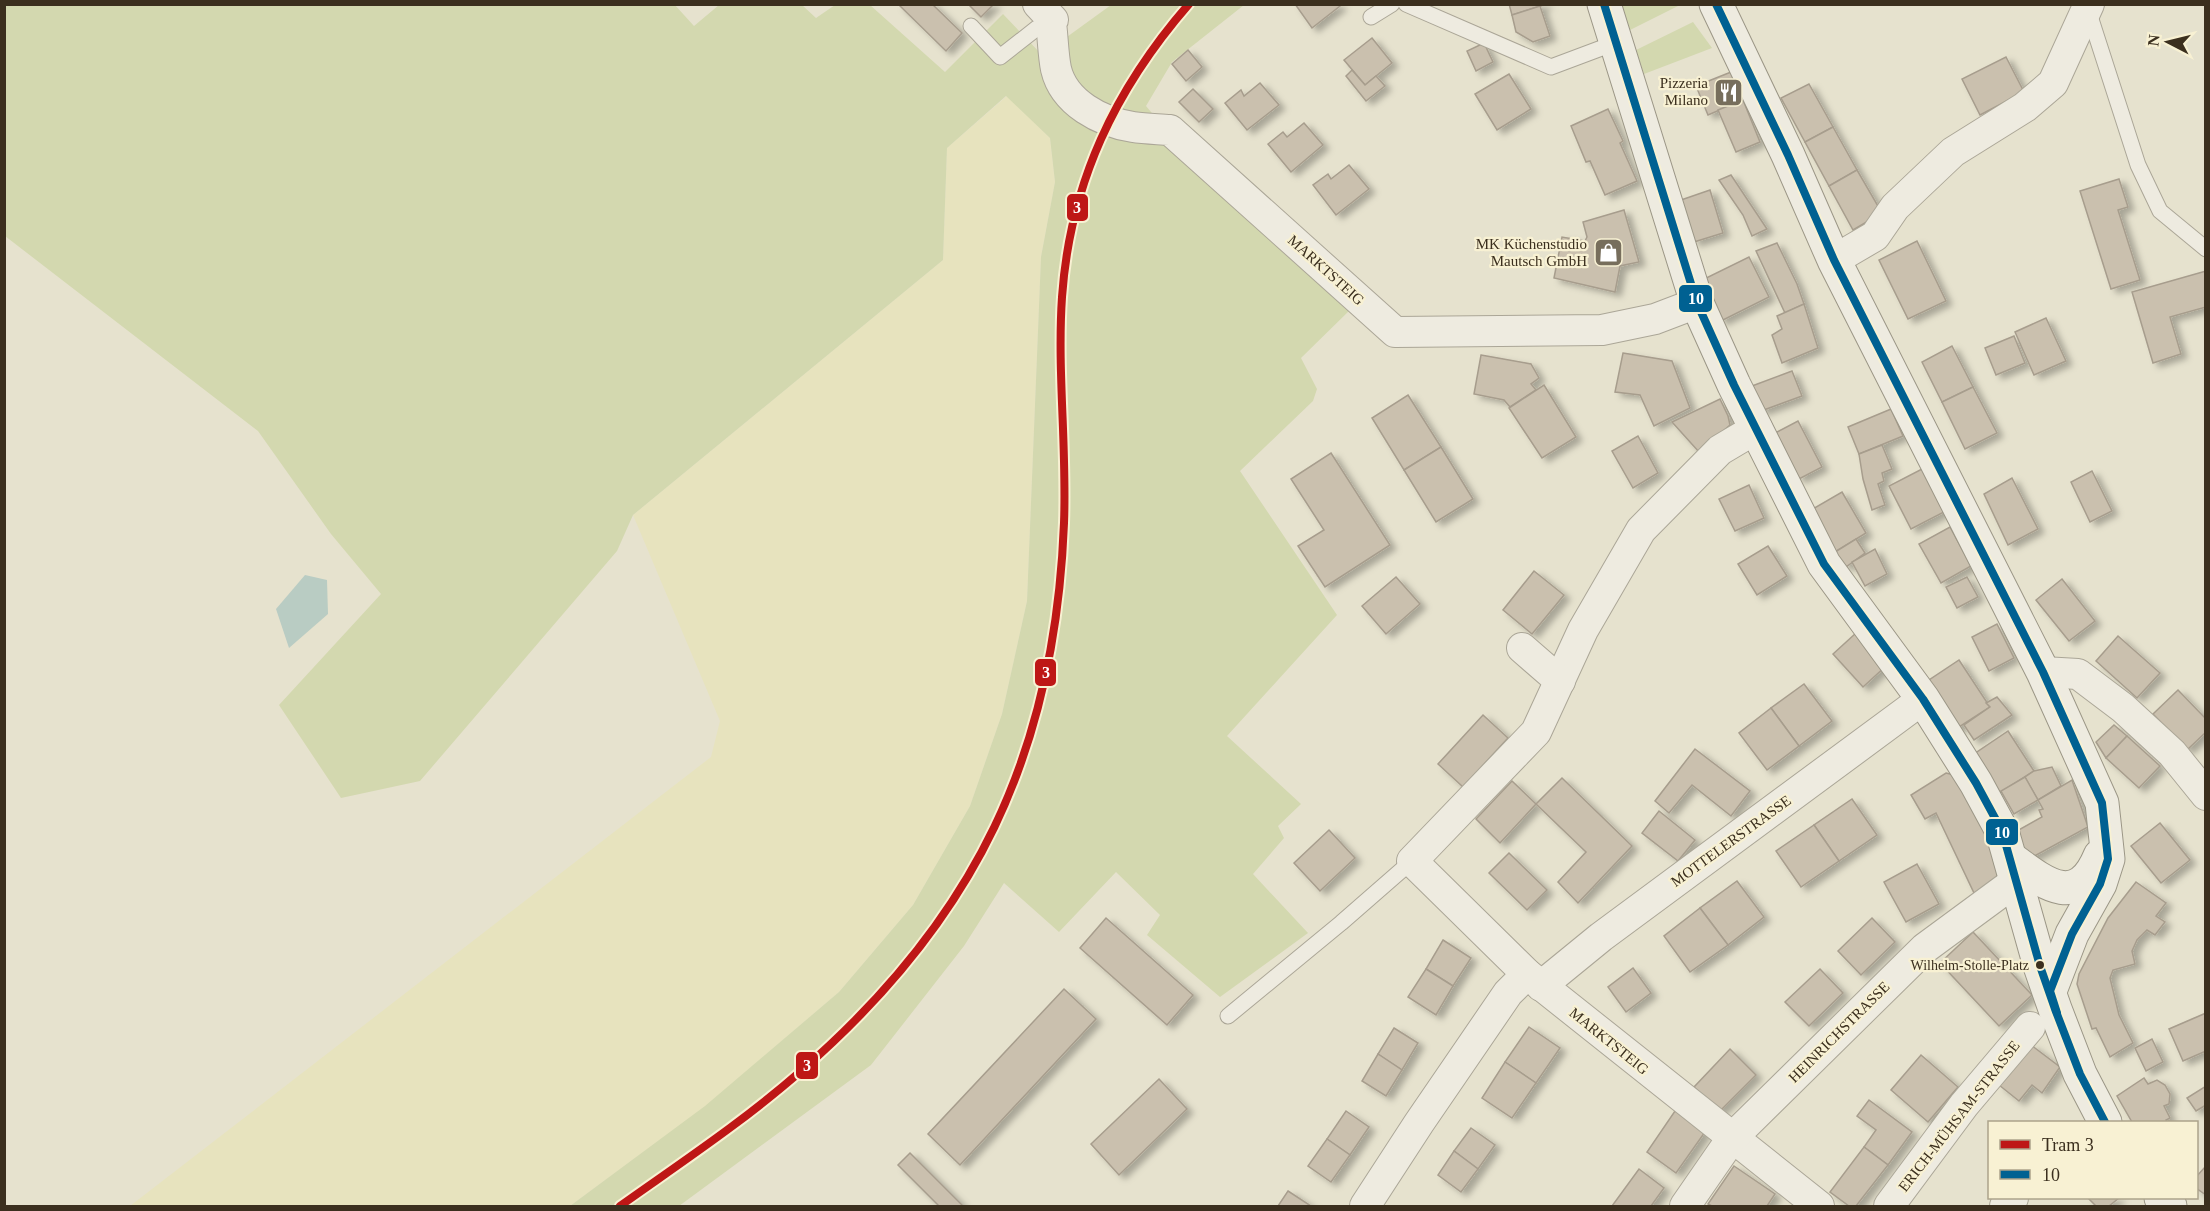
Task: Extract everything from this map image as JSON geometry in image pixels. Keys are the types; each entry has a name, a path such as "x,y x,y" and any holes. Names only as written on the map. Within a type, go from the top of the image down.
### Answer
{"main road":[{"path":"1604,4 1697,303 1734,385 1824,564 1923,699 1976,783 2002,831 2040,966 2080,1074 2103,1121"},
{"path":"1716,4 1788,155 1833,260 2043,672 2102,803 2108,859 2100,884 2072,934 2050,991"},
{"path":"2013,869 2063,889 2073,888 2083,883 2095,867 2107,840"}],"street":[{"path":"1833,260 1875,236 1895,207 1953,152 2025,107 2053,83 2088,5"},
{"name":"MARKTSTEIG","path":"1052,13 1056,70 1066,91 1084,110 1132,127 1170,130 1395,332 1602,330 1655,319 1697,303"},
{"path":"1412,861 1536,732 1583,630 1641,530 1720,450 1757,428"},
{"path":"1522,648 1560,681"},
{"path":"2043,672 2078,674 2123,708 2172,753 2205,795"},
{"name":"MOTTELERSTRASSE","path":"1365,1206 1508,993 1534,980 1601,937 1923,699"},
{"name":"MARKTSTEIG","path":"1412,861 1534,980 1819,1206"},
{"name":"HEINRICHSTRASSE","path":"1685,1206 1732,1138 1925,948 2013,869"},
{"name":"ERICH-MÜHSAM-STRASSE","path":"1889,1206 1964,1105 2030,1027"}],"lane":[{"path":"1371,17 1392,4"},
{"path":"1406,4 1551,67 1615,43"},
{"path":"2088,5 2138,165 2160,211 2205,249"},
{"path":"971,26 1000,57 1052,13"},
{"path":"1228,1016 1412,861"}],"shaded area":[{"path":"1007,96 1050,138 1055,182 1041,257 1027,601 1002,714 970,806 913,905 839,992 705,1107 570,1206 130,1206 711,757 720,721 633,515 943,260 947,148"},
{"path":"305,575 327,580 328,614 289,648 276,609"}],"green space":[{"path":"674,4 694,26 719,5 802,5 816,18 835,5 870,5 945,72 1003,14 1042,55 1111,5 1244,5 1172,62 1146,106 1173,138 1351,309 1301,358 1317,389 1313,401 1240,471 1337,615 1227,736 1301,804 1278,826 1284,838 1253,874 1308,933 1220,997 1147,935 1160,915 1116,872 1059,932 1004,883 964,946 871,1065 679,1206 570,1206 705,1106 839,992 913,905 970,806 1002,714 1027,601 1041,257 1055,182 1050,138 1006,96 947,148 943,260 633,515 617,551 420,781 341,798 279,705 381,594 331,534 258,431 5,236 4,5"},
{"path":"1620,4 1680,5 1628,31"},
{"path":"1693,22 1712,48 1644,74 1636,50"}],"building":[{"path":"898,4 932,4 962,33 946,51"},
{"path":"968,4 994,4 981,17"},
{"path":"1295,4 1339,4 1340,6 1312,28"},
{"path":"1509,4 1547,4 1512,15"},
{"path":"1540,6 1550,36 1533,42 1516,32 1512,15"},
{"path":"1372,38 1392,63 1365,85 1344,60"},
{"path":"1484,43 1493,62 1476,71 1467,51"},
{"path":"1188,50 1202,67 1186,81 1172,64"},
{"path":"2006,57 2024,92 1980,115 1962,79"},
{"path":"1352,70 1365,85 1376,76 1385,86 1366,101 1346,76"},
{"path":"1731,72 1743,100 1708,115 1696,86"},
{"path":"1509,74 1531,109 1497,130 1475,94"},
{"path":"1260,83 1279,105 1247,130 1225,103 1241,90 1244,96"},
{"path":"1809,84 1833,127 1805,142 1781,98"},
{"path":"1193,89 1213,109 1199,122 1179,102"},
{"path":"1743,100 1760,142 1736,152 1718,110"},
{"path":"1608,109 1623,141 1620,143 1637,181 1605,195 1590,161 1586,162 1571,126"},
{"path":"1304,123 1323,145 1291,172 1268,144 1283,132 1287,137"},
{"path":"1833,127 1857,170 1829,186 1805,142"},
{"path":"1349,165 1369,189 1336,215 1313,185 1328,174 1331,179"},
{"path":"1857,170 1882,213 1853,230 1829,186"},
{"path":"1731,175 1767,229 1752,236 1743,215 1719,180"},
{"path":"2119,179 2128,207 2118,210 2140,280 2111,289 2080,191"},
{"path":"1710,190 1723,233 1694,242 1681,200"},
{"path":"1624,210 1639,262 1620,266 1615,292 1554,278 1562,237 1585,241 1587,237 1583,222"},
{"path":"1917,241 1946,301 1908,319 1879,260"},
{"path":"1777,243 1804,304 1785,313 1756,251"},
{"path":"1749,257 1769,297 1721,321 1700,281"},
{"path":"2206,271 2206,307 2170,317 2181,354 2153,363 2132,292"},
{"path":"1804,304 1818,348 1782,363 1772,335 1782,329 1777,316"},
{"path":"2046,318 2066,361 2034,375 2015,332"},
{"path":"2014,336 2025,363 1996,375 1985,348"},
{"path":"1952,346 1973,387 1942,402 1922,362"},
{"path":"1623,353 1672,361 1690,408 1654,426 1640,395 1615,392"},
{"path":"1481,355 1531,364 1539,378 1531,384 1536,390 1510,407 1504,400 1474,394"},
{"path":"1792,371 1802,396 1761,411 1752,386"},
{"path":"1544,385 1576,437 1542,458 1509,408"},
{"path":"1973,387 1997,433 1965,449 1942,402"},
{"path":"1408,395 1441,447 1404,470 1372,418"},
{"path":"1720,399 1730,425 1699,452 1672,422"},
{"path":"1891,409 1903,436 1859,454 1848,427"},
{"path":"1798,421 1822,467 1799,479 1775,433"},
{"path":"1638,436 1658,473 1633,488 1612,451"},
{"path":"1882,445 1892,469 1882,473 1884,481 1878,484 1885,505 1872,510 1859,454"},
{"path":"1441,447 1473,499 1436,522 1404,470"},
{"path":"1331,453 1390,545 1325,587 1298,546 1324,530 1291,479"},
{"path":"1922,469 1944,512 1911,529 1889,486"},
{"path":"2092,471 2112,511 2090,522 2071,482"},
{"path":"2012,478 2038,529 2008,545 1984,494"},
{"path":"1749,485 1764,518 1735,531 1719,499"},
{"path":"1842,492 1866,533 1835,552 1811,510"},
{"path":"1950,527 1971,566 1941,583 1919,544"},
{"path":"1856,539 1865,553 1846,567 1835,552"},
{"path":"1768,546 1787,576 1757,595 1738,564"},
{"path":"1875,549 1887,574 1865,586 1852,562"},
{"path":"1534,571 1564,595 1532,634 1503,610"},
{"path":"1396,577 1420,604 1386,634 1362,606"},
{"path":"1967,577 1978,597 1957,608 1946,587"},
{"path":"2062,579 2095,621 2069,641 2036,600"},
{"path":"1997,624 2014,658 1989,671 1972,637"},
{"path":"1856,633 1886,666 1863,687 1833,654"},
{"path":"2118,636 2160,673 2137,698 2096,661"},
{"path":"1959,660 1990,707 1956,729 1926,682"},
{"path":"1804,684 1832,721 1799,746 1771,708"},
{"path":"2178,690 2206,719 2206,732 2187,750 2153,714"},
{"path":"1997,697 2012,715 1974,740 1964,725 1990,707 1986,703"},
{"path":"1771,708 1799,746 1767,770 1739,733"},
{"path":"1483,715 1508,738 1463,787 1438,764"},
{"path":"2114,725 2127,736 2106,758 2096,742"},
{"path":"2008,731 2034,771 1998,794 1974,754"},
{"path":"2127,736 2160,766 2139,788 2106,758"},
{"path":"1695,749 1750,791 1731,816 1692,785 1669,813 1655,801"},
{"path":"2052,767 2061,786 2038,800 2025,777 2034,771"},
{"path":"1946,773 1954,775 2008,869 1975,895 1936,813 1925,819 1911,795"},
{"path":"2025,777 2038,800 2014,814 2001,791"},
{"path":"1562,778 1632,846 1578,903 1558,882 1586,852 1536,804"},
{"path":"2072,780 2088,827 2029,859 2015,832 2042,817 2039,810 2043,809 2038,800"},
{"path":"1512,781 1536,804 1500,843 1476,819"},
{"path":"1852,799 1877,835 1839,861 1814,825"},
{"path":"1659,811 1695,840 1678,861 1642,833"},
{"path":"2160,823 2190,860 2161,883 2131,846"},
{"path":"1814,825 1839,861 1801,887 1776,851"},
{"path":"1329,830 1355,858 1320,891 1294,863"},
{"path":"1509,853 1547,890 1527,910 1489,873"},
{"path":"1917,864 1939,904 1906,922 1884,882"},
{"path":"1737,881 1764,917 1728,945 1700,908"},
{"path":"2136,882 2166,903 2156,916 2165,922 2155,935 2147,930 2137,940 2132,951 2135,964 2113,970 2110,978 2119,1015 2133,1043 2110,1057 2096,1028 2092,1029 2077,984 2079,974 2108,918"},
{"path":"1700,908 1728,945 1690,972 1664,936"},
{"path":"1106,918 1193,995 1167,1025 1080,948"},
{"path":"1872,918 1895,942 1861,975 1838,951"},
{"path":"1973,932 2032,995 1999,1026 1940,963"},
{"path":"1443,940 1471,958 1453,986 1426,969"},
{"path":"1633,968 1651,993 1626,1012 1608,987"},
{"path":"1426,969 1453,986 1436,1015 1408,997"},
{"path":"1820,969 1843,993 1809,1026 1785,1002"},
{"path":"1064,989 1096,1019 960,1165 928,1134"},
{"path":"2206,1013 2206,1051 2183,1061 2169,1029"},
{"path":"1529,1027 1560,1048 1536,1083 1505,1062"},
{"path":"1394,1028 1418,1043 1402,1070 1378,1054"},
{"path":"2152,1039 2163,1062 2146,1071 2135,1048"},
{"path":"2031,1045 2060,1067 2042,1093 2032,1085 2019,1101 1999,1085"},
{"path":"1730,1049 1756,1075 1719,1112 1694,1087"},
{"path":"1378,1054 1402,1070 1386,1096 1362,1081"},
{"path":"1921,1055 1958,1087 1928,1122 1891,1090"},
{"path":"1505,1062 1536,1083 1512,1118 1482,1098"},
{"path":"2144,1078 2148,1084 2157,1080 2165,1085 2170,1094 2169,1104 2164,1106 2170,1118 2166,1121 2131,1121 2117,1096"},
{"path":"1159,1079 1187,1109 1119,1175 1091,1144"},
{"path":"2206,1086 2206,1105 2196,1111 2187,1098"},
{"path":"1869,1100 1912,1132 1888,1165 1864,1147 1876,1130 1857,1116"},
{"path":"1346,1111 1369,1127 1350,1155 1327,1139"},
{"path":"1675,1111 1705,1132 1676,1173 1647,1152"},
{"path":"1471,1128 1495,1145 1478,1169 1454,1151"},
{"path":"1327,1139 1350,1155 1331,1182 1308,1166"},
{"path":"1864,1147 1888,1165 1856,1206 1849,1206 1830,1192"},
{"path":"1454,1151 1478,1169 1461,1192 1438,1175"},
{"path":"910,1153 963,1206 939,1206 898,1165"},
{"path":"1734,1166 1775,1194 1767,1206 1712,1206 1708,1204"},
{"path":"2206,1166 2206,1195 2198,1189 2198,1175"},
{"path":"1639,1169 1664,1188 1651,1206 1612,1206"},
{"path":"1288,1191 1311,1206 1278,1206"},
{"path":"2089,1199 2118,1199 2109,1206 2096,1206"}],"tram line":[{"name":"3","path":"620,1206 757,1107 801,1071 862,1014 914,954 958,892 994,827 1023,758 1044,685 1057,607 1065,495 1061,353 1062,297 1075,215 1086,177 1118,104 1163,36 1189,4"}],"transit line":[{"name":"10","path":"1604,4 1697,303 1734,385 1824,564 1923,699 1976,783 2002,831 2040,966 2055,1009 2080,1074 2104,1121"},
{"name":"10","path":"1716,4 1788,155 1834,260 2043,672 2102,803 2108,859 2100,884 2072,934 2050,991 2057,1013"}],"place":[{"name":"Pizzeria Milano","path":"1729,92"},
{"name":"MK Küchenstudio Mautsch GmbH","path":"1608,253"},
{"name":"Wilhelm-Stolle-Platz","path":"2040,965"}]}
